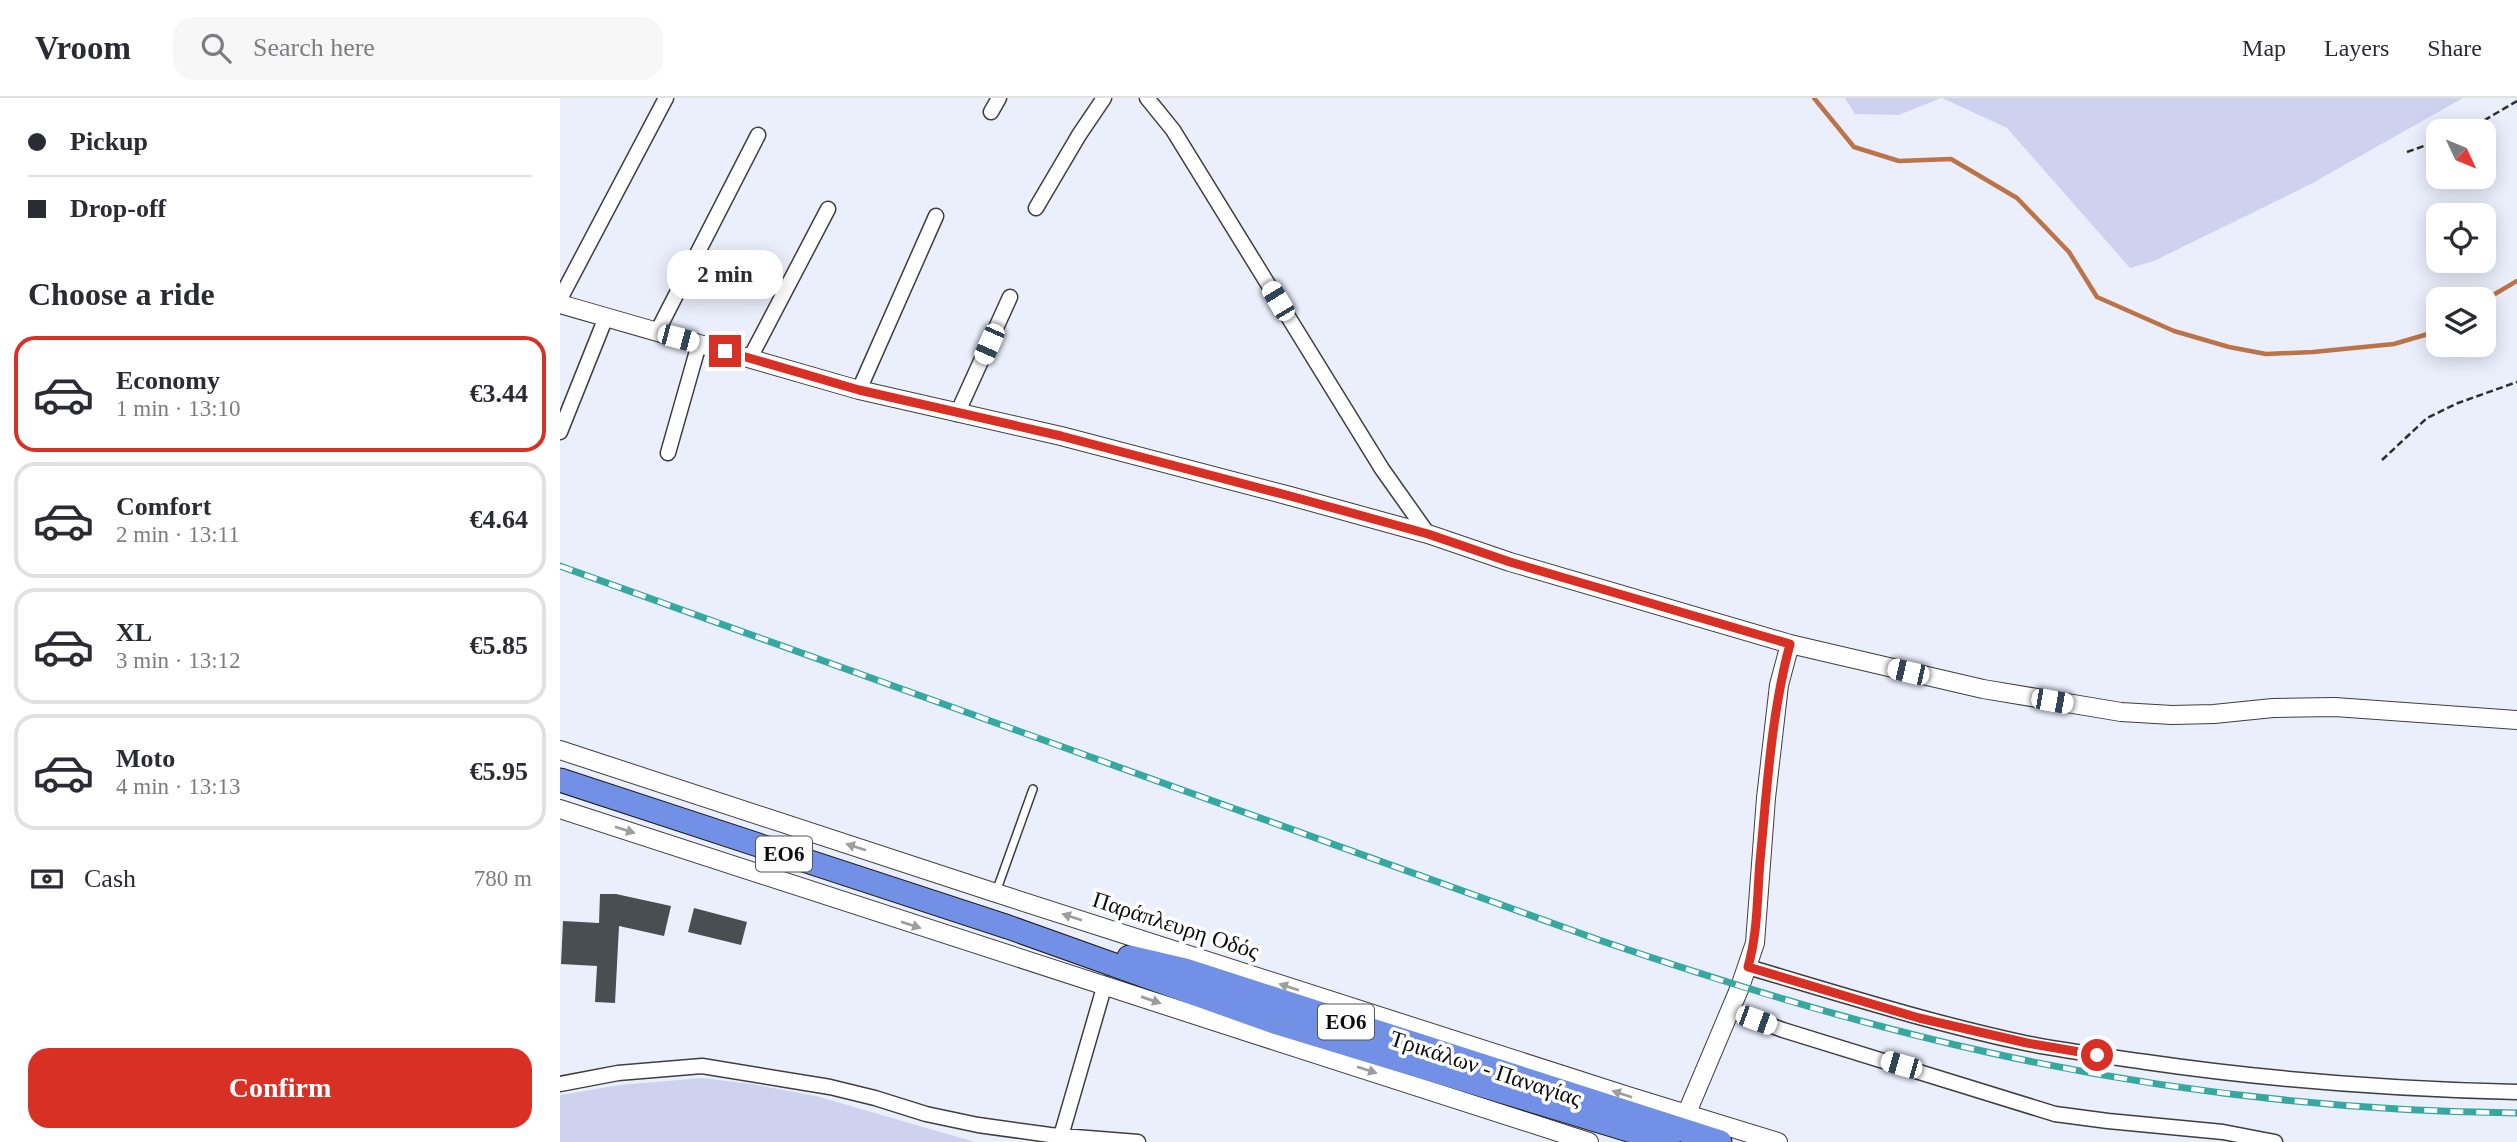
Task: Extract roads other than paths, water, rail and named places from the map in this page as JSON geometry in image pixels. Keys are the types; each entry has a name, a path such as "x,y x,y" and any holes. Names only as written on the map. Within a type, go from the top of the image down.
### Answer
{"main road":[{"name":"Τρικάλων - Παναγίας","path":"560,780 1008,927 1185,970 1678,1132 1720,1142"}],"street":[{"path":"666,98 560,301 606,317 859,390 1074,440 1428,534 1510,562 1790,644 1983,689 2121,712 2172,715 2335,707 2517,720"},
{"path":"990,112 999,98"},
{"path":"1036,208 1104,98"},
{"path":"1147,98 1173,130 1374,457 1428,534"},
{"path":"657,332 758,135"},
{"path":"750,358 828,209"},
{"path":"859,390 936,216"},
{"path":"957,414 1010,297"},
{"path":"560,432 606,317"},
{"path":"668,453 699,344"},
{"path":"1678,1132 1748,967 1755,943 1766,798 1779,685 1790,644"},
{"name":"Παράπλευρη Οδός","path":"560,750 996,893 1678,1132 1778,1142"},
{"path":"560,809 978,947 1105,984 1589,1142"},
{"path":"1748,967 1919,1018 2073,1051 2249,1076 2425,1089 2517,1092"},
{"path":"1061,1136 1105,984"},
{"path":"1730,1010 1783,1030 2055,1114 2223,1132 2275,1142"},
{"path":"560,1084 618,1073 702,1066 830,1087 926,1114 978,1125 1061,1136 1138,1142"}],"lane":[{"path":"996,893 1033,789"}],"waterway":[{"path":"1814,98 1854,147 1899,161 1951,159 2017,198 2069,252 2097,297 2174,331 2229,347 2266,354 2394,344 2426,335"},
{"path":"2496,293 2517,281"}],"railway":[{"path":"560,566 1599,940 1843,1016 1991,1053 2187,1088 2319,1103 2517,1113"}]}
